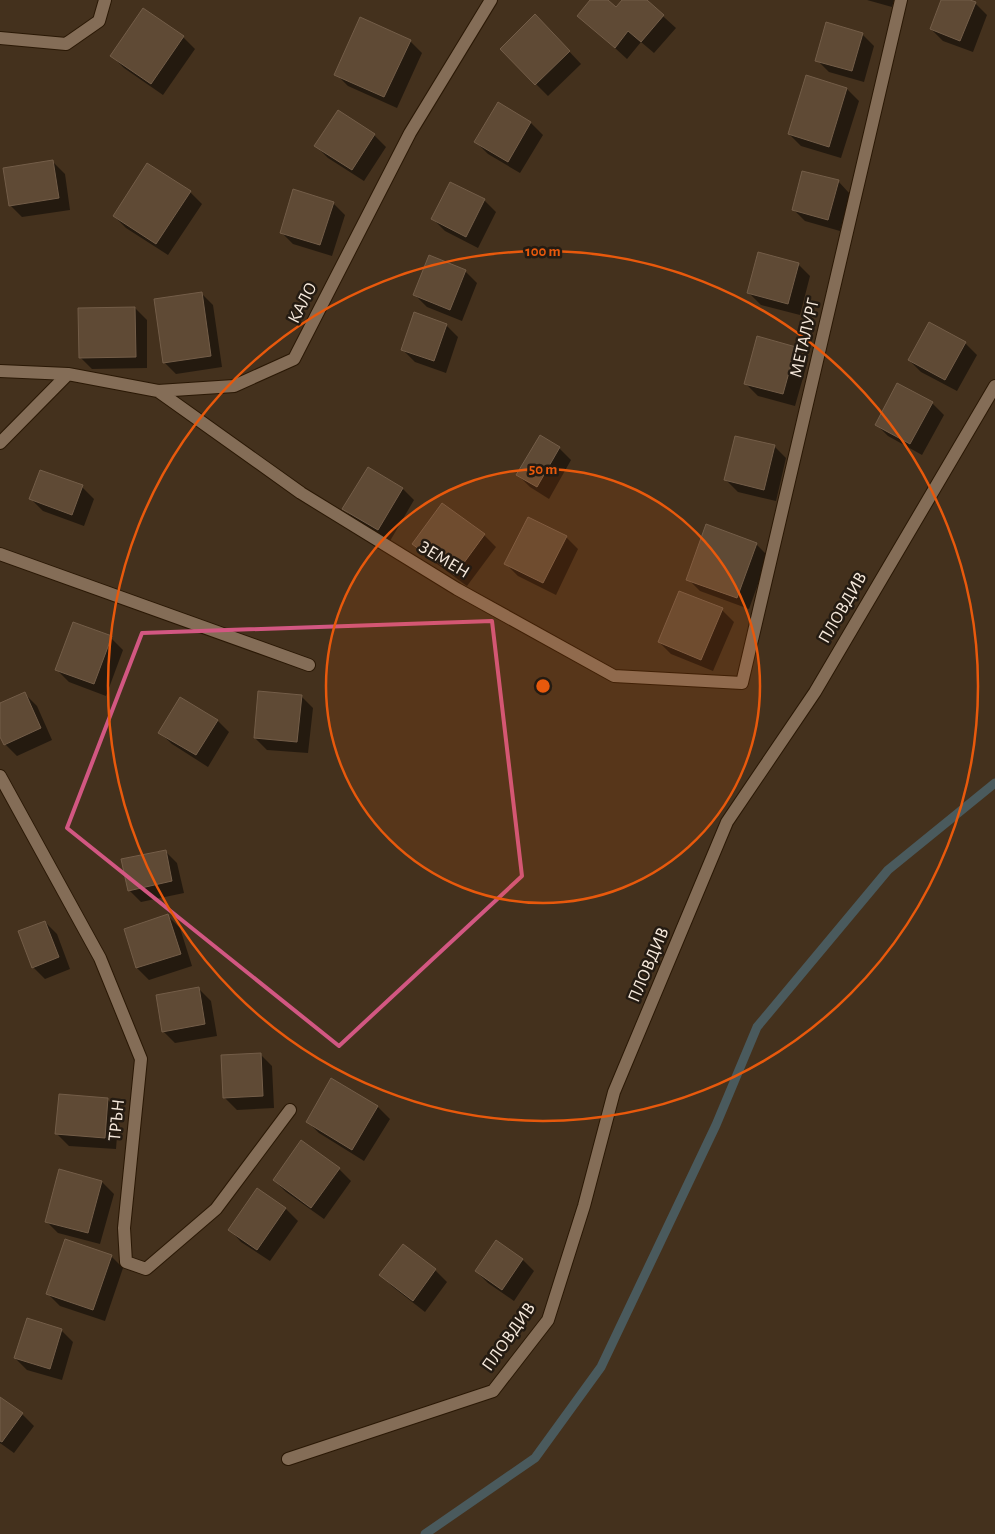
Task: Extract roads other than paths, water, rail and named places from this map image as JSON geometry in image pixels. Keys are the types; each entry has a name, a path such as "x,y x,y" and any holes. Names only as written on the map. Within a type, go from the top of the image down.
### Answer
{"street":[{"path":"0,38 66,44 99,21 105,0"},
{"name":"КАЛО","path":"0,370 68,374 158,391 234,386 294,359 410,133 491,0"},
{"name":"МЕТАЛУРГ","path":"742,683 901,0"},
{"path":"0,443 68,374"},
{"name":"ПЛОВДИВ","path":"288,1459 493,1391 548,1320 584,1206 614,1092 727,822 815,692 995,386"},
{"name":"ЗЕМЕН","path":"158,391 301,493 457,589 614,676 742,683"},
{"path":"0,554 309,665"},
{"name":"ТРЪН","path":"0,776 100,958 141,1059 124,1228 126,1262 146,1269 216,1209 290,1110"}],"waterway":[{"path":"425,1534 535,1458 601,1367 716,1125 757,1027 888,870 995,783"}]}
